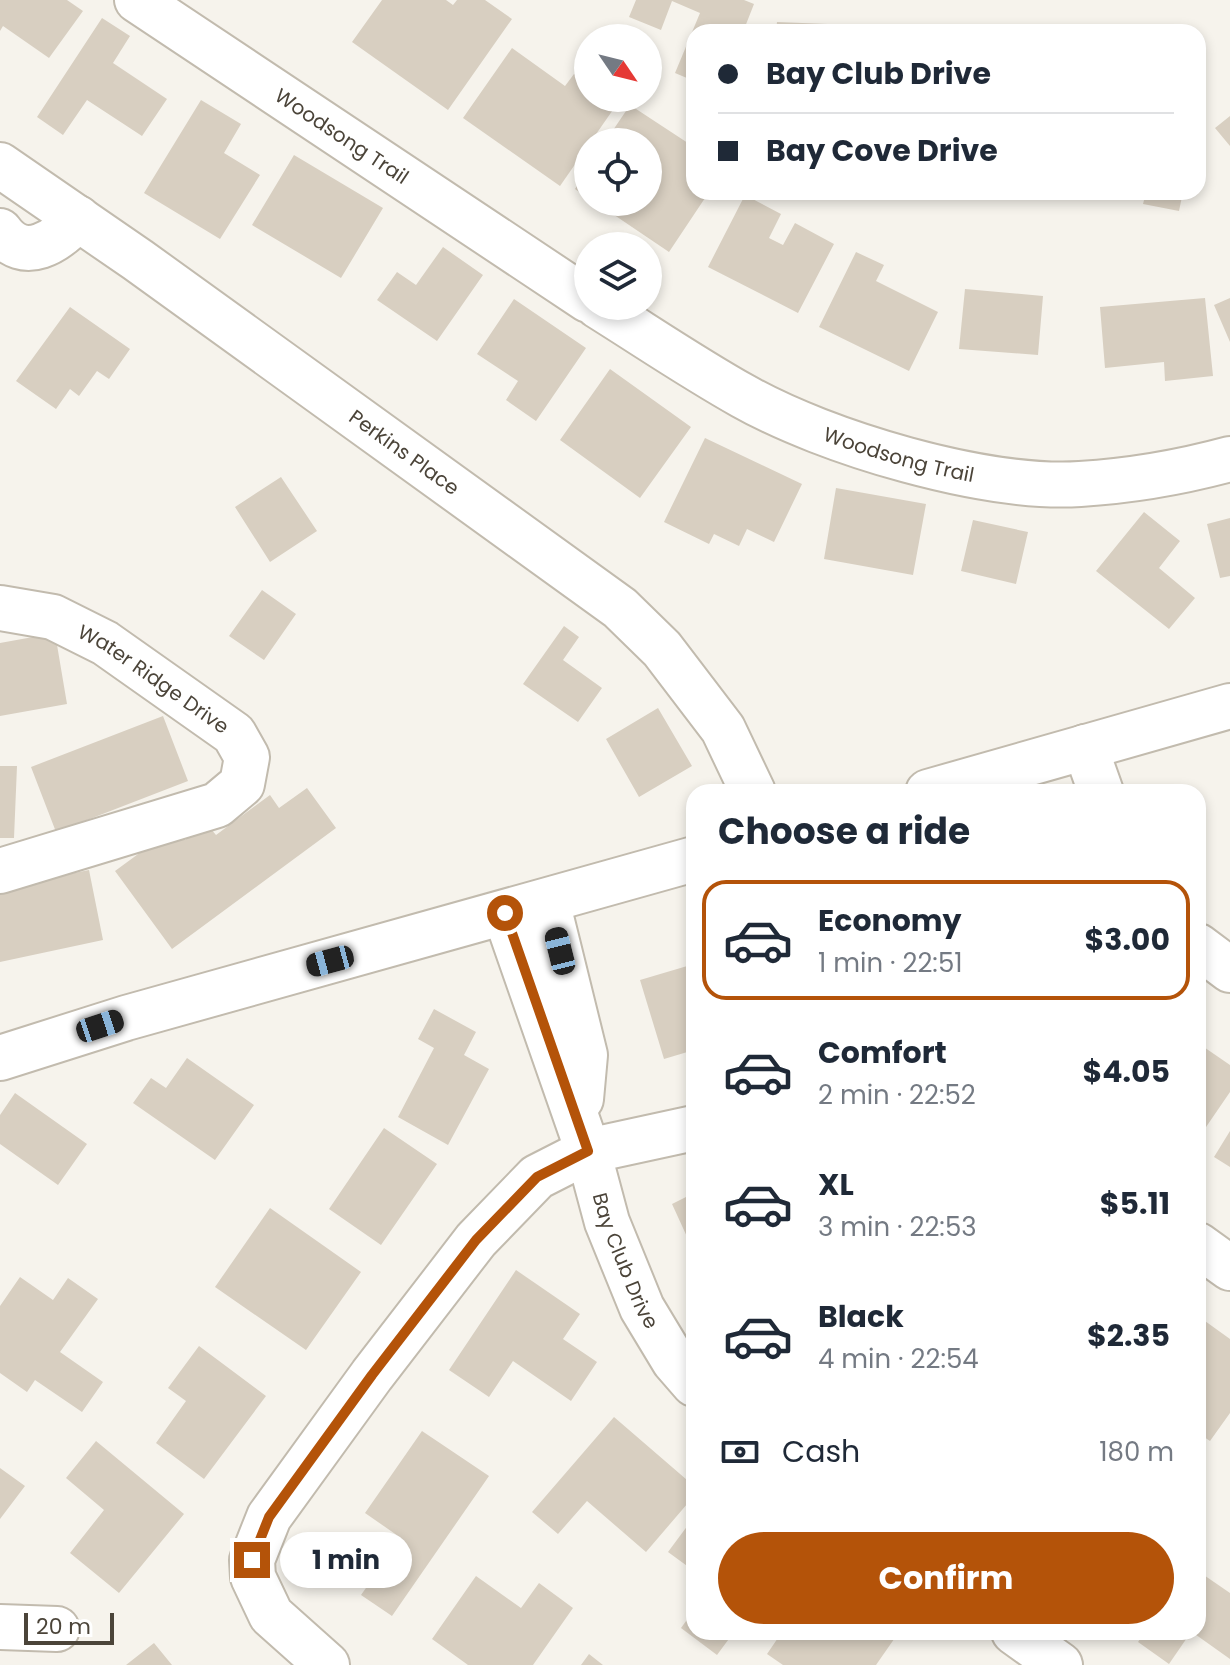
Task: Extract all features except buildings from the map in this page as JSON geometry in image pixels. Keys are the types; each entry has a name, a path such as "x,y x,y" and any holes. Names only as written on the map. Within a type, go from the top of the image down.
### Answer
{"street":[{"name":"Woodsong Trail","path":"137,0 574,291"},
{"name":"Perkins Place","path":"0,165 620,608 662,649 723,729 749,784"},
{"path":"0,231 17,244 42,248 61,238 78,218"},
{"name":"Woodsong Trail","path":"620,320 744,397 844,443 991,478 1078,484 1190,470 1230,459"},
{"name":"Water Ridge Drive","path":"0,608 53,617 105,643 234,734 247,757 242,784 217,805 0,871"},
{"path":"956,784 1230,706"},
{"path":"1085,747 1098,784"},
{"path":"8,1052 686,861"},
{"name":"Bay Club Drive","path":"547,901 585,1055 584,1138"},
{"name":"Bay Club Drive","path":"505,913 584,1138 607,1222 642,1308 674,1361 686,1375"},
{"path":"1206,952 1230,970"},
{"path":"327,1665 271,1615 253,1577 252,1560 269,1517 372,1375 507,1206 537,1177 584,1138 686,1129"},
{"path":"1206,1251 1230,1268"},
{"path":"0,1627 57,1629"},
{"path":"1025,1640 1060,1665"}],"route":[{"path":"252,1560 269,1517 372,1375 476,1240 537,1177 588,1151 505,913"}]}
